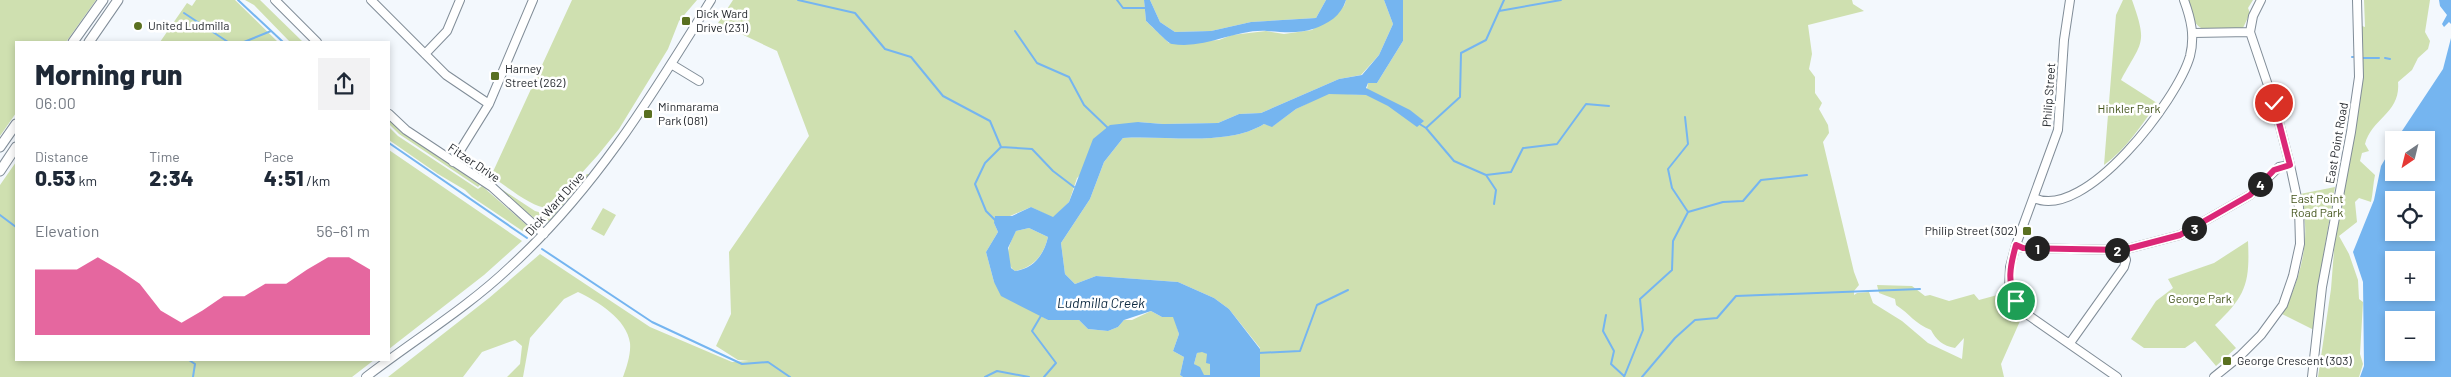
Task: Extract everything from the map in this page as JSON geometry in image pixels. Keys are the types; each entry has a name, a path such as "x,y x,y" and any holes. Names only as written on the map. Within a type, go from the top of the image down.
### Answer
{"main road":[{"path":"74,41 102,0"},
{"path":"90,41 118,0"},
{"path":"0,147 15,125"},
{"path":"0,171 15,148"}],"street":[{"path":"275,0 315,41"},
{"path":"425,54 447,31 460,0"},
{"path":"453,162 489,104 533,0"},
{"name":"Dick Ward Drive","path":"390,360 480,294 544,234 596,176 623,139 711,0"},
{"name":"Philip Street","path":"2070,0 2064,40 2058,130 2016,245 2010,267 2010,288 2016,301 2028,315 2114,376"},
{"path":"2034,198 2049,203 2082,190 2121,160 2168,98 2188,63 2193,33 2184,0"},
{"path":"2214,377 2240,356 2261,335 2283,305 2293,276 2300,244 2301,224 2290,165 2274,103 2250,32 2253,16 2261,0"},
{"name":"East Point Road","path":"2312,377 2322,287 2351,132 2359,77 2357,0"},
{"path":"375,2 446,75 489,104"},
{"path":"2193,33 2250,32"},
{"path":"671,64 700,81"},
{"name":"Fitzer Drive","path":"390,115 406,130 492,187 544,234"},
{"path":"2016,245 2023,248 2123,250 2180,235 2250,195 2274,170 2290,165"},
{"path":"2070,344 2124,267 2126,260 2123,250"},
{"name":"Dick Ward Drive","path":"366,377 388,361"}],"green space":[{"path":"0,0 96,0 67,41 15,41 15,114 0,136"},
{"path":"196,0 235,0 277,41 161,41 187,3 192,6"},
{"path":"245,0 260,0 302,41 289,41 254,5"},
{"path":"572,0 697,0 679,21 668,49 619,129 550,208 543,208 528,201 491,176"},
{"path":"733,0 1144,0 1146,21 1169,43 1219,40 1232,35 1266,31 1284,34 1312,30 1344,6 1346,0 1384,0 1393,24 1379,55 1361,75 1339,79 1261,113 1239,114 1218,123 1163,124 1138,122 1077,178 1069,202 1053,218 1031,207 994,223 998,232 986,252 994,282 1029,309 1048,320 1079,320 1088,329 1108,331 1118,327 1124,320 1132,320 1151,311 1162,317 1174,317 1179,334 1173,351 1184,357 1180,375 1183,377 623,377 630,351 628,334 610,312 594,300 578,292 564,299 530,338 523,377 507,377 520,364 522,346 515,340 482,352 463,377 388,377 489,298 540,254 650,327 732,362 749,361 738,360 716,346 731,314 729,252 809,136 777,51 718,23"},
{"path":"1150,0 1326,0 1316,18 1251,22 1211,31 1175,32 1160,22"},
{"path":"1403,0 1852,0 1853,4 1864,11 1808,25 1812,54 1809,69 1815,77 1815,93 1822,103 1819,109 1828,125 1829,133 1823,142 1854,272 1859,285 1854,291 1854,295 1869,292 1873,303 1902,321 1928,343 1962,359 1964,338 1955,348 1943,344 1935,337 1931,330 1921,325 1896,305 1895,299 1879,293 1877,285 1912,286 1925,296 1930,295 1949,301 1974,294 1979,300 2001,294 2020,321 2001,364 2004,377 1260,377 1260,348 1229,309 1214,298 1178,282 1096,276 1075,284 1065,274 1061,243 1090,199 1104,162 1123,138 1214,138 1232,135 1249,131 1264,124 1273,126 1296,109 1328,93 1366,95 1368,83 1377,83 1403,41"},
{"name":"Hinkler Park","path":"2123,0 2132,0 2141,35 2138,49 2121,80 2157,103 2126,144 2104,165 2116,15"},
{"path":"2188,0 2253,0 2248,8 2250,13 2243,28 2237,30 2210,30 2196,24"},
{"path":"2364,0 2430,0 2425,32 2430,41 2428,49 2418,58 2412,70 2398,82 2398,92 2395,101 2369,135 2365,144 2369,151 2362,153 2360,161 2375,175 2371,202 2359,198 2355,202 2357,222 2339,236 2349,254 2358,280 2359,299 2363,302 2360,354 2363,364 2359,377 2318,377 2331,289 2335,238 2355,133 2361,78 2362,26 2365,27"},
{"path":"390,121 401,132 480,185 478,187 399,134 390,125"},
{"path":"390,128 398,136 478,189 482,186 530,228 531,235 472,197 465,190 390,141"},
{"path":"390,151 522,241 484,275 390,348"},
{"path":"15,163 15,361 373,361 352,377 0,377 0,185"},
{"path":"587,174 590,174 547,223 539,222 486,179 535,211 542,213 549,211 560,203"},
{"name":"East Point Road Park","path":"2335,187 2318,287 2314,330 2282,314 2292,294 2300,271 2304,247 2305,225 2300,194"},
{"path":"603,208 616,215 604,236 591,229"},
{"path":"1029,228 1048,237 1046,244 1037,260 1027,267 1015,271 1009,262 1009,247 1016,231"},
{"name":"George Park","path":"2248,241 2248,268 2244,288 2234,306 2215,325 2236,348 2216,366 2195,341 2185,348 2144,348 2131,339 2156,301 2173,288 2168,279 2214,263"},
{"path":"1202,351 1207,354 1210,364 1210,375 1204,376 1194,364 1197,353"}],"water":[{"path":"1144,0 1150,0 1160,22 1175,32 1211,31 1251,22 1316,18 1326,0 1346,0 1341,11 1333,19 1324,25 1307,31 1255,31 1208,42 1184,45 1170,43 1146,21"},
{"name":"Ludmilla Creek","path":"1384,0 1403,0 1403,41 1377,83 1368,83 1366,88 1410,110 1424,121 1417,127 1388,106 1366,95 1329,94 1296,109 1272,127 1264,124 1249,131 1214,138 1123,138 1104,162 1090,199 1061,243 1065,274 1075,284 1096,276 1178,282 1214,298 1229,309 1260,349 1260,377 1183,377 1180,375 1184,357 1173,351 1179,334 1173,317 1162,317 1151,311 1124,320 1118,327 1108,331 1088,329 1079,320 1048,320 1001,296 994,282 986,252 998,232 994,223 995,216 1012,216 1031,207 1053,217 1069,202 1093,139 1110,125 1138,122 1163,124 1218,123 1239,114 1261,113 1339,79 1362,75 1379,55 1393,24","holes":["1029,228 1048,237 1046,244 1037,260 1027,267 1015,271 1011,268 1008,248 1016,231","1197,353 1207,354 1206,363 1210,364 1210,375 1204,375 1200,367 1194,364"]},
{"path":"2439,0 2451,0 2451,24 2449,22 2444,27 2442,24 2447,15 2440,6"},
{"path":"2451,38 2451,377 2360,377 2364,366 2363,282 2353,252 2374,200 2381,166 2385,159 2385,181 2435,181 2435,131 2402,131 2443,69"}],"waterway":[{"path":"238,0 282,41"},
{"path":"798,0 855,13 885,49 911,57 943,96 990,121 1001,147 985,163 975,184 986,211 996,221"},
{"path":"1117,0 1123,8 1146,8"},
{"path":"1499,11 1504,0"},
{"path":"1418,123 1426,128 1460,97 1461,53 1486,40 1499,11 1561,0"},
{"path":"184,13 226,41"},
{"path":"246,41 271,31"},
{"path":"1015,31 1037,63 1069,77 1084,105 1109,129"},
{"path":"2362,58 2379,58"},
{"path":"2385,58 2390,59"},
{"path":"1426,128 1454,161 1486,175 1511,172 1523,148 1557,144 1586,104 1609,106"},
{"path":"1685,117 1688,144 1668,169 1672,188 1688,212"},
{"path":"390,144 527,238"},
{"path":"1001,147 1032,149 1053,171 1074,187"},
{"path":"1486,175 1496,190 1494,204"},
{"path":"1624,377 1643,330 1640,299 1672,270 1673,241 1688,212 1723,202 1743,201 1761,180 1807,175"},
{"path":"0,215 15,226"},
{"path":"542,249 652,322 742,364 768,362 790,377"},
{"path":"1642,377 1675,338 1695,320 1717,318 1736,296 1920,289"},
{"path":"1258,353 1300,351 1317,305 1348,290"},
{"path":"1042,314 1032,331 1056,363 1044,377"},
{"path":"1606,315 1603,331 1614,351 1611,364 1624,376"},
{"path":"190,361 195,364 193,377"},
{"path":"985,377 997,371 1029,377"}],"place":[{"name":"Dick Ward Drive (231)","path":"686,21"},
{"name":"United Ludmilla","path":"138,26"},
{"name":"Harney Street (262)","path":"495,76"},
{"name":"Minmarama Park (081)","path":"648,114"},
{"name":"Philip Street (302)","path":"2027,231"},
{"name":"George Crescent (303)","path":"2227,361"}],"route":[{"path":"2016,301 2010,288 2010,267 2016,245 2023,248 2095,251 2123,250 2180,235 2250,195 2274,170 2290,165 2274,103"}]}
